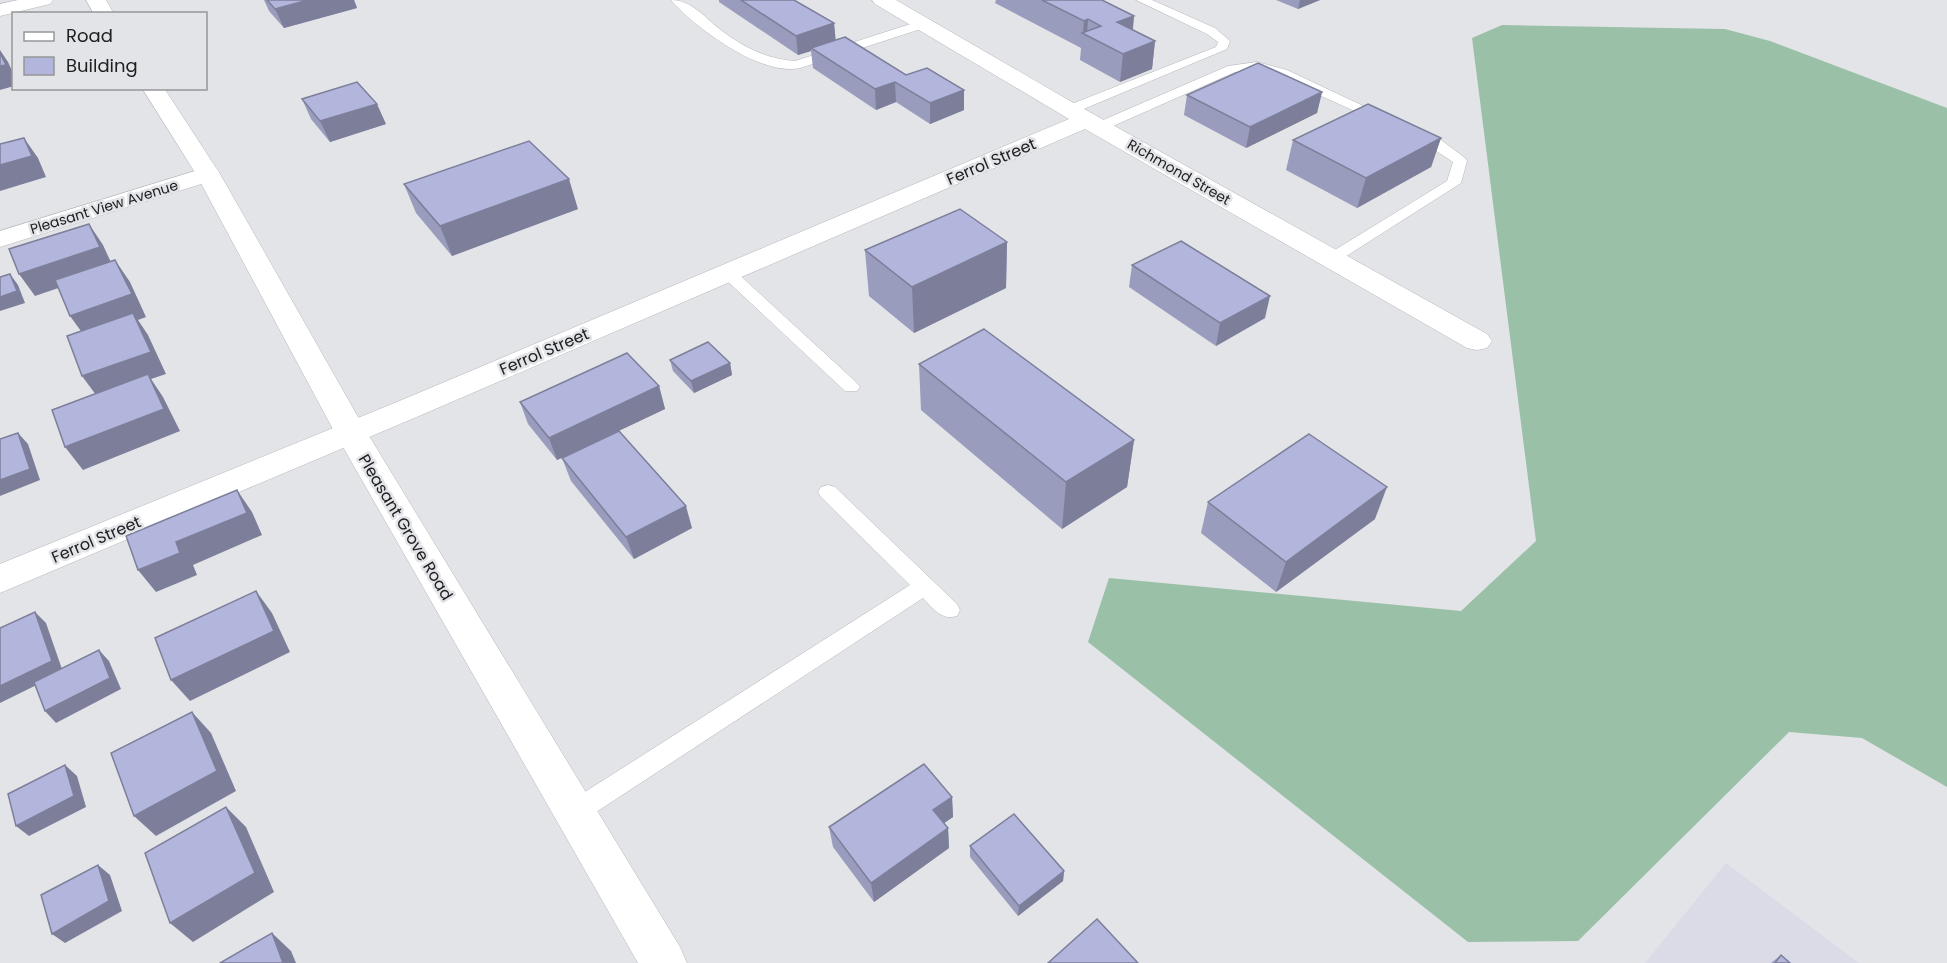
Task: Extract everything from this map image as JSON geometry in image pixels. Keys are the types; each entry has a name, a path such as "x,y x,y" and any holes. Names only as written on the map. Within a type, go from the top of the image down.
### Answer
{"street":[{"path":"0,10 42,0"},
{"name":"Richmond Street","path":"882,0 1085,119 1477,341"},
{"name":"Pleasant Grove Road","path":"154,90 208,174 351,433 664,963"},
{"name":"Ferrol Street","path":"0,579 351,433 1085,119"},
{"name":"Pleasant View Avenue","path":"0,239 208,174"}],"lane":[{"path":"677,0 735,47 779,66 796,65 922,24"},
{"path":"1085,119 1221,49 1224,41 1211,31 1142,0"},
{"path":"1085,119 1232,69 1257,66 1282,74 1432,140 1460,161 1454,183 1331,259"},
{"path":"728,273 851,387"},
{"path":"828,492 949,610"},
{"path":"575,812 924,586"}],"shaded area":[{"path":"1726,863 1859,963 1645,963"}],"green space":[{"path":"1502,25 1725,29 1770,41 1947,108 1947,787 1862,738 1789,732 1578,941 1468,942 1088,642 1109,578 1461,611 1536,541 1472,38"}],"building":[{"path":"267,0 308,0 275,9"},
{"path":"741,0 794,0 834,23 796,36"},
{"path":"1042,0 1102,0 1134,16 1117,22 1155,41 1123,54 1082,33 1101,26 1088,19 1084,21"},
{"path":"845,37 906,75 927,68 964,90 930,103 895,82 875,89 811,48"},
{"path":"0,53 6,65 0,66"},
{"path":"1258,63 1322,92 1250,127 1187,95"},
{"path":"357,82 377,104 320,121 302,99"},
{"path":"1368,104 1441,138 1366,178 1293,140"},
{"path":"24,138 32,156 0,165 0,144"},
{"path":"529,141 569,179 440,226 404,184"},
{"path":"960,209 1007,242 912,287 865,250"},
{"path":"89,224 100,247 19,274 9,249"},
{"path":"1181,241 1270,296 1220,323 1132,265"},
{"path":"115,260 132,294 70,316 55,280"},
{"path":"10,274 17,291 0,297 0,277"},
{"path":"133,313 151,352 82,376 67,336"},
{"path":"984,329 1134,440 1066,482 919,364"},
{"path":"708,342 730,363 691,381 670,360"},
{"path":"627,353 659,386 549,438 520,402"},
{"path":"148,374 164,409 65,447 52,410"},
{"path":"619,431 686,506 626,537 562,458"},
{"path":"18,433 30,469 0,480 0,439"},
{"path":"1309,434 1387,487 1286,562 1208,502"},
{"path":"237,490 247,513 176,542 180,553 138,570 126,536"},
{"path":"256,591 274,631 171,680 155,638"},
{"path":"35,612 52,661 0,686 0,628"},
{"path":"99,650 110,678 45,711 34,682"},
{"path":"192,712 217,771 134,816 111,753"},
{"path":"924,764 952,797 933,810 948,828 871,883 829,827"},
{"path":"65,765 74,796 16,826 8,794"},
{"path":"226,807 255,873 170,923 145,853"},
{"path":"1014,814 1064,871 1019,906 970,846"},
{"path":"98,865 109,901 52,934 41,895"},
{"path":"1097,919 1138,963 1048,963"},
{"path":"272,933 283,963 220,963"},
{"path":"1781,955 1790,963 1775,963"}]}
